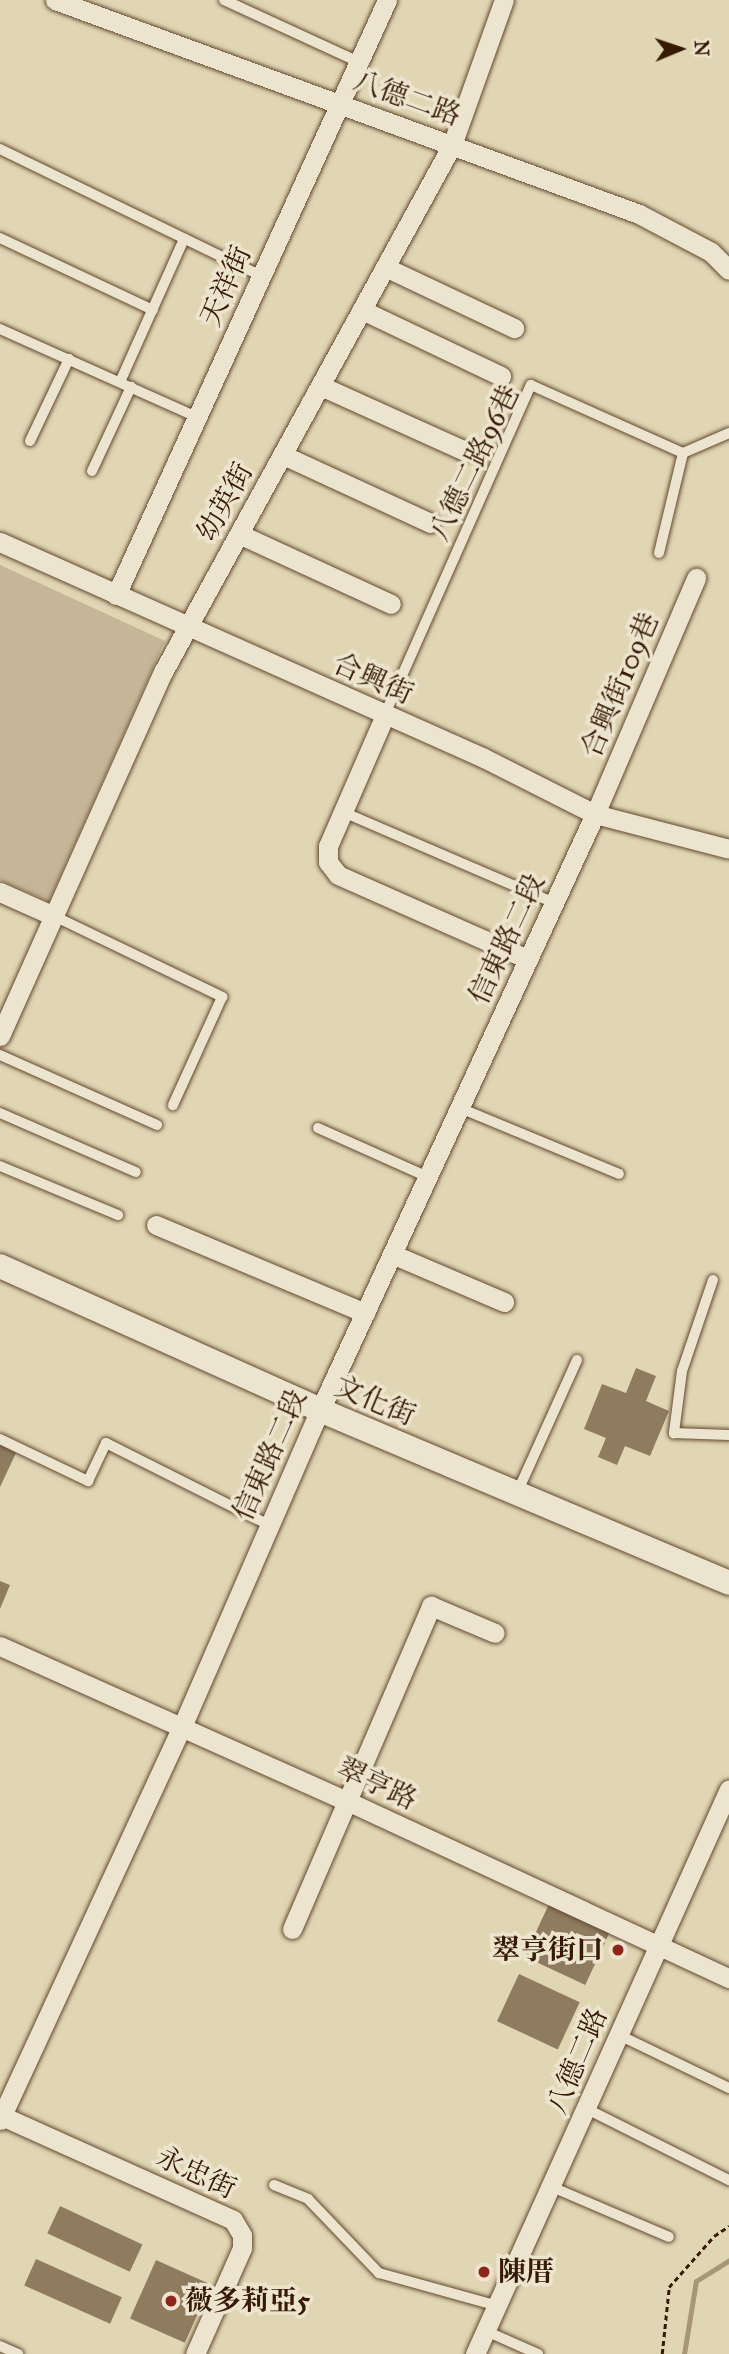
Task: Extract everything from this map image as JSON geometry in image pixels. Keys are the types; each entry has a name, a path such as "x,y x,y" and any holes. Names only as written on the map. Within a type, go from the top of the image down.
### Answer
{"street":[{"name":"八德二路","path":"55,0 639,214 711,252 729,270"},
{"name":"天祥街","path":"116,595 387,0"},
{"name":"幼英街","path":"0,1036 163,672 452,145 504,0"},
{"path":"385,267 514,328"},
{"path":"362,310 501,376"},
{"path":"321,386 465,451"},
{"path":"283,455 430,523"},
{"path":"239,534 391,604"},
{"name":"合興街","path":"0,542 484,758 595,814 729,849"},
{"name":"合興街109巷","path":"595,814 696,578"},
{"path":"385,715 328,846 328,862 338,875 528,959"},
{"name":"信東路二段","path":"1,2117 181,1729 320,1410 595,814"},
{"path":"0,892 54,916"},
{"path":"156,1225 365,1313"},
{"path":"392,1254 504,1302"},
{"name":"文化街","path":"0,1266 320,1410 729,1583"},
{"path":"292,1929 431,1606 495,1633"},
{"name":"翠亨路","path":"0,1646 347,1801 729,1978"},
{"name":"八德二路","path":"475,2354 587,2109 656,1946 729,1789"},
{"name":"永忠街","path":"1,2117 233,2220 242,2235 242,2248 195,2354"}],"lane":[{"path":"224,0 359,62"},
{"path":"0,149 261,276"},
{"path":"0,238 153,310"},
{"path":"120,382 184,239"},
{"path":"0,329 197,417"},
{"path":"30,441 69,359"},
{"name":"八德二路96巷","path":"385,715 531,385 683,453"},
{"path":"92,471 131,387"},
{"path":"659,553 683,453 729,433"},
{"path":"343,812 554,903"},
{"path":"54,916 222,997 173,1105"},
{"path":"0,1055 157,1125"},
{"path":"460,1108 619,1174"},
{"path":"0,1113 136,1172"},
{"path":"318,1128 428,1177"},
{"path":"0,1166 118,1215"},
{"path":"713,1280 682,1371 674,1433 729,1435"},
{"path":"516,1493 577,1360"},
{"path":"0,1439 88,1481 106,1443 270,1525"},
{"path":"619,2035 729,2088"},
{"path":"587,2109 729,2179"},
{"path":"274,2185 308,2199 379,2273 498,2306"},
{"path":"552,2187 669,2237"},
{"path":"486,2331 538,2354"},
{"path":"0,2346 18,2354"}],"path":[{"path":"662,2354 669,2287 714,2236 729,2226"}],"shaded area":[{"path":"0,565 165,641 49,901 0,880"}],"building":[{"path":"636,1368 656,1376 646,1401 669,1411 650,1456 625,1446 617,1465 598,1457 606,1438 584,1429 602,1384 626,1393"},
{"path":"0,1445 16,1453 0,1487"},
{"path":"0,1581 10,1585 0,1609"},
{"path":"549,1904 610,1932 585,1985 524,1957"},
{"path":"519,1974 580,2002 558,2049 497,2021"},
{"name":"薇多莉亞5","path":"60,2206 142,2244 130,2272 47,2233"},
{"name":"薇多莉亞5","path":"36,2259 122,2297 110,2324 24,2285"},
{"name":"薇多莉亞5","path":"156,2260 211,2284 185,2343 130,2318"}],"waterway":[{"path":"684,2354 696,2281 729,2260"}],"place":[{"name":"翠亨街口","path":"618,1950"},
{"name":"陳厝","path":"484,2272"},
{"name":"薇多莉亞5","path":"171,2301"}]}
